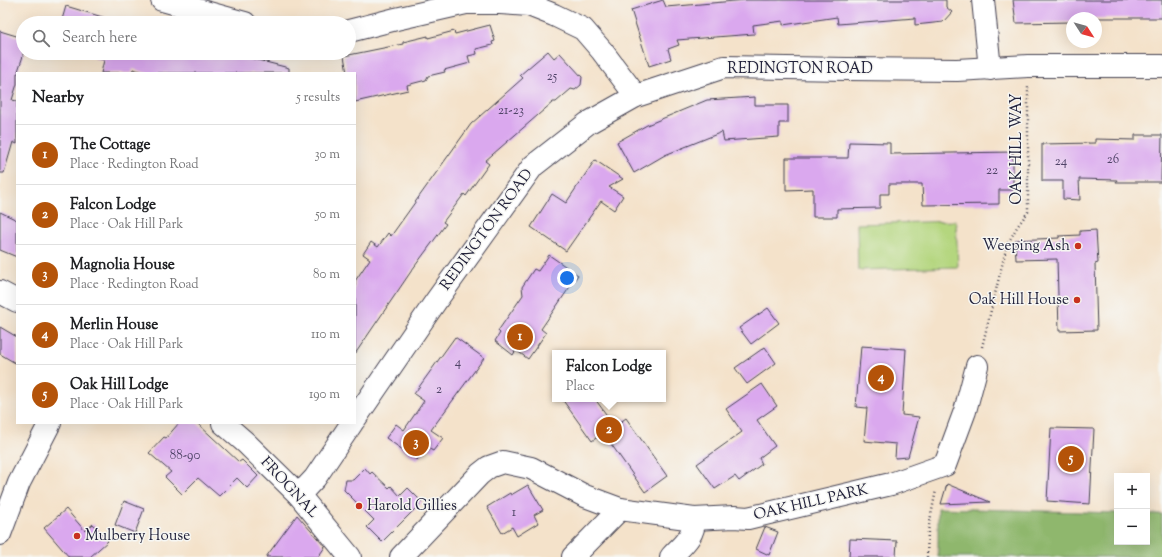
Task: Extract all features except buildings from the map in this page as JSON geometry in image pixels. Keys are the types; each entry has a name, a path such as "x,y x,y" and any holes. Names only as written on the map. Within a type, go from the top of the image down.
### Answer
{"street":[{"path":"162,0 220,16"},
{"path":"983,0 990,68"},
{"path":"356,29 396,18 466,3 500,2 529,5 583,29 602,51 636,96"},
{"name":"REDINGTON ROAD","path":"356,418 436,301 533,166 588,123 636,96 724,67 847,69 990,68 1028,66 1162,66"},
{"path":"0,292 16,300"},
{"path":"945,465 965,411 977,366"},
{"path":"0,534 19,483 49,424"},
{"name":"FROGNAL","path":"224,424 246,443 299,495 350,557"},
{"path":"299,495 315,478 351,424"},
{"name":"OAK HILL PARK","path":"401,557 480,474 489,467 503,462 531,468 584,496 620,509 694,519 734,517 748,518 891,484 945,465"},
{"path":"573,557 620,509"},
{"path":"671,557 692,534 694,519"}],"path":[{"name":"OAK HILL WAY","path":"977,366 1007,245 1017,227 1028,212 1028,66"},
{"path":"927,557 928,531 934,495 945,465"}],"green space":[{"path":"956,221 958,267 858,270 857,224"},
{"path":"938,508 1114,513 1114,545 1150,545 1150,514 1162,514 1162,557 938,557"}],"place":[{"name":"Weeping Ash","path":"1078,246"},
{"name":"Oak Hill House","path":"1077,300"},
{"name":"The Cottage","path":"520,337"},
{"name":"Merlin House","path":"881,378"},
{"name":"Falcon Lodge","path":"609,430"},
{"name":"Magnolia House","path":"416,443"},
{"name":"Oak Hill Lodge","path":"1071,459"},
{"name":"Harold Gillies","path":"359,506"},
{"name":"Mulberry House","path":"77,536"}]}
